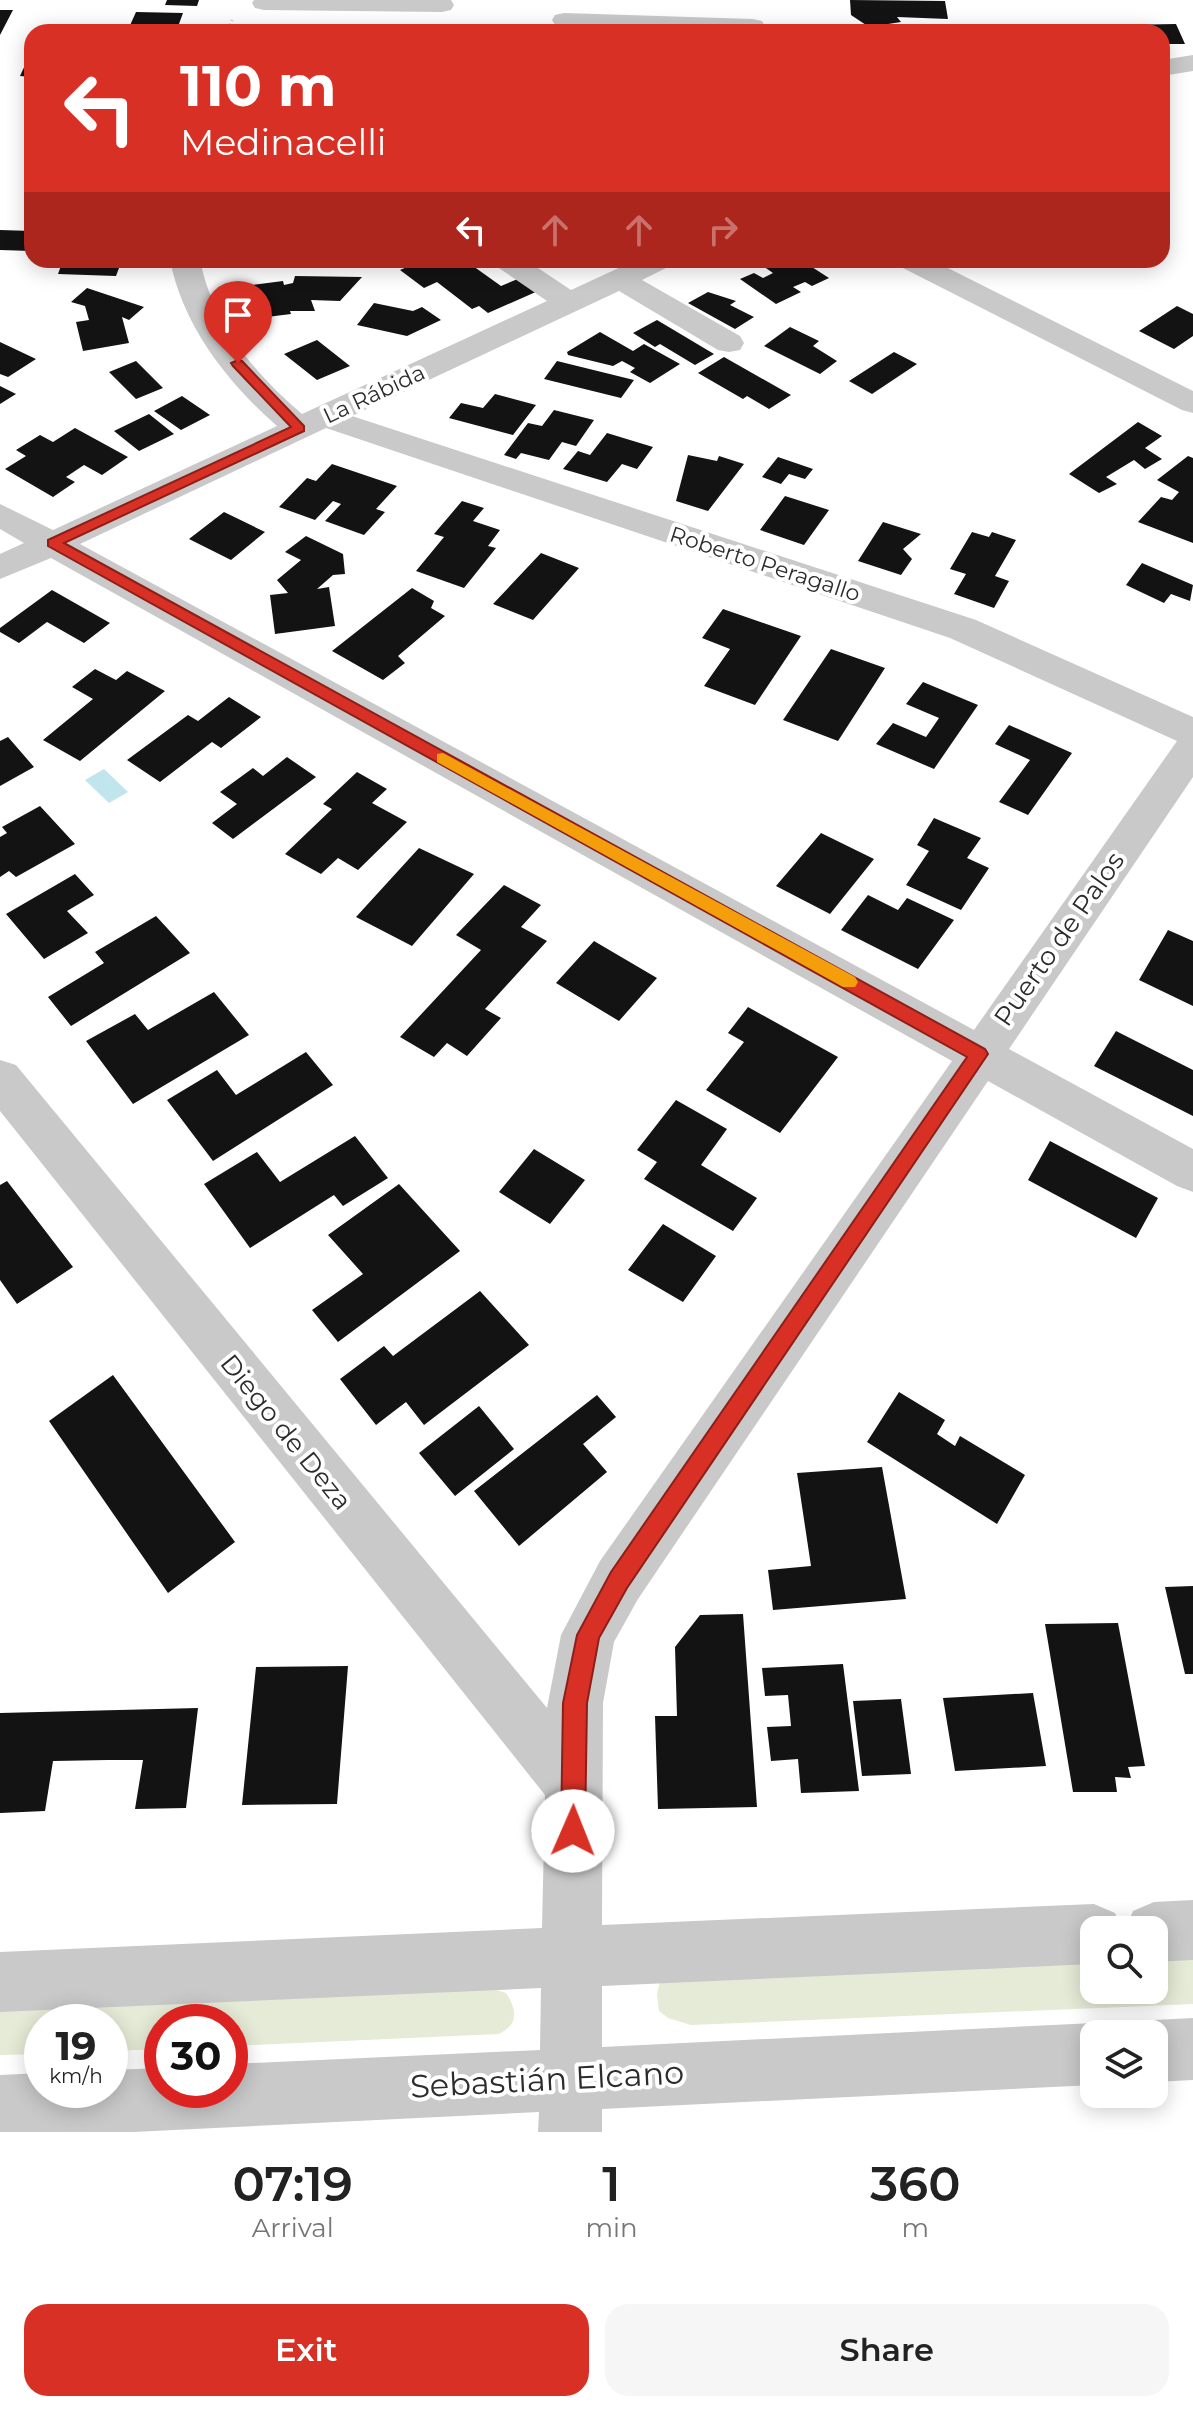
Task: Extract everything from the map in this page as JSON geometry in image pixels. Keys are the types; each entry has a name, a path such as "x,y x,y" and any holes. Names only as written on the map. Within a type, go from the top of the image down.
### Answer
{"street":[{"path":"752,0 753,24"},
{"path":"257,24 264,1 442,5"},
{"path":"564,20 648,24"},
{"path":"1170,67 1193,63"},
{"name":"Roberto Peragallo","path":"187,268 193,299 205,321 254,383 314,422 340,423 963,629 1193,733"},
{"path":"518,268 569,302"},
{"name":"La Rábida","path":"0,568 643,268"},
{"path":"925,268 1193,403"},
{"path":"620,279 729,343"},
{"path":"0,515 1193,1172"},
{"name":"Puerto de Palos","path":"570,2105 575,1703 588,1635 619,1580 1193,747"},
{"name":"Diego de Deza","path":"0,1078 573,1784"},
{"path":"1168,1931 1193,1930"},
{"path":"0,1982 1080,1935"},
{"path":"1168,2050 1193,2049"},
{"name":"Sebastián Elcano","path":"0,2107 570,2105 1080,2055"}],"green space":[{"path":"1193,1952 1193,2004 691,2025 668,2018 659,2011 657,1994 660,1982 1080,1957 1080,2004 1168,2004 1168,1953"},
{"path":"487,1987 506,1993 514,2016 510,2026 499,2034 248,2045 248,2004 144,2004 144,2050 128,2050 128,2004 24,2004 24,2054 0,2055 0,2002"}],"water":[{"path":"104,769 128,792 109,803 85,780"}],"building":[{"path":"167,0 199,0 197,6 165,5"},
{"path":"850,0 945,1 948,19 897,17 901,22 864,24 851,15"},
{"path":"0,10 13,10 0,35"},
{"path":"136,12 183,13 179,24 131,24"},
{"path":"1170,24 1176,24 1185,44 1170,44"},
{"path":"0,230 24,231 24,251 0,250"},
{"path":"60,268 119,268 116,276 58,274"},
{"path":"476,268 501,286 520,278 538,291 488,313 479,306 472,309 437,282 424,288 400,270"},
{"path":"766,268 813,268 829,278 812,286 805,282 793,287 801,292 776,304 740,279 754,273 763,278 773,273"},
{"path":"295,276 362,277 340,301 311,300 315,311 290,311 291,314 259,318 252,285 283,281 284,285 293,283"},
{"path":"87,288 144,307 129,320 122,317 129,343 83,351 76,322 89,320 85,306 71,302"},
{"path":"708,292 736,301 730,305 754,317 735,329 688,303"},
{"path":"374,303 413,311 422,307 441,320 407,336 357,325"},
{"path":"1177,306 1193,314 1193,336 1174,349 1139,331"},
{"path":"657,320 714,354 695,365 660,344 655,347 633,333"},
{"path":"790,327 819,341 813,346 837,361 820,374 764,346"},
{"path":"600,332 633,351 644,344 680,364 650,383 630,372 635,368 622,361 613,366 568,355 567,352"},
{"path":"317,340 350,366 317,380 284,354"},
{"path":"0,342 36,359 8,377 0,374"},
{"path":"894,352 917,364 872,394 849,381"},
{"path":"724,357 791,395 769,409 747,396 743,399 698,373"},
{"path":"136,361 163,388 136,399 109,372"},
{"path":"557,361 634,380 621,398 544,379"},
{"path":"0,386 16,394 0,404"},
{"path":"495,394 536,405 513,435 449,418 461,403 483,408"},
{"path":"182,396 210,415 181,430 154,411"},
{"path":"554,410 594,420 576,446 562,442 549,460 521,453 516,459 504,455 528,423 542,426"},
{"path":"149,414 174,434 139,451 114,431"},
{"path":"1138,422 1162,436 1145,448 1162,459 1145,469 1134,460 1106,477 1117,484 1099,493 1069,474"},
{"path":"75,428 128,457 102,475 84,465 66,477 75,482 53,497 5,469 26,456 16,450 40,435 53,442"},
{"path":"607,433 653,447 637,469 622,464 607,482 563,469 578,451 590,455"},
{"path":"688,455 717,461 719,456 744,464 708,511 676,501"},
{"path":"1188,456 1193,458 1193,543 1138,522 1161,497 1172,500 1179,492 1157,480"},
{"path":"778,457 813,469 805,479 789,474 781,484 762,477"},
{"path":"332,464 397,486 376,509 385,512 364,535 325,521 341,504 333,501 315,520 279,507 307,478 316,481"},
{"path":"785,496 829,510 804,545 760,530"},
{"path":"462,501 484,508 473,521 500,530 488,546 496,548 464,588 416,571 444,537 434,534"},
{"path":"224,512 265,532 231,560 189,539"},
{"path":"883,522 921,534 903,549 912,559 901,575 858,561"},
{"path":"972,532 989,537 992,532 1016,540 995,576 1009,581 994,608 954,594 966,574 950,569"},
{"path":"306,536 343,554 345,574 333,575 317,589 329,587 335,626 275,634 270,595 288,593 277,580 301,560 285,552"},
{"path":"541,553 579,568 533,620 493,604"},
{"path":"1142,563 1193,585 1190,601 1171,594 1164,603 1126,585"},
{"path":"412,588 434,601 431,608 445,616 398,656 405,663 383,680 332,651"},
{"path":"52,590 110,623 84,643 47,622 19,643 0,632 0,628"},
{"path":"723,609 801,636 755,705 704,686 730,649 702,638"},
{"path":"831,649 885,668 838,741 783,720"},
{"path":"95,669 116,680 127,671 165,691 80,761 43,740 93,699 72,687"},
{"path":"923,682 978,705 934,769 876,744 893,723 926,737 939,718 906,704"},
{"path":"229,697 261,717 221,748 212,742 160,782 127,760 188,715 198,721"},
{"path":"1009,725 1072,753 1028,815 999,802 1030,760 995,744"},
{"path":"8,737 34,767 0,786 0,741"},
{"path":"287,757 316,777 233,839 212,823 237,804 220,792 253,768 263,776"},
{"path":"357,772 387,789 372,803 407,822 358,870 338,858 321,874 285,854 332,809 323,804"},
{"path":"40,806 75,844 16,877 9,871 0,877 0,837 7,833 2,827"},
{"path":"934,818 981,838 967,858 989,868 961,910 906,885 929,851 917,845"},
{"path":"821,833 874,859 830,914 776,886"},
{"path":"419,848 474,874 412,946 356,917"},
{"path":"75,874 94,895 67,911 88,933 44,959 6,914"},
{"path":"504,885 541,905 521,927 547,941 485,1009 501,1018 467,1056 447,1043 434,1057 400,1037 481,950 456,935"},
{"path":"868,895 898,910 907,898 954,920 918,969 841,930"},
{"path":"156,916 190,953 71,1026 48,997 104,963 95,952"},
{"path":"1168,930 1193,941 1193,1006 1139,980"},
{"path":"594,941 657,978 619,1021 556,983"},
{"path":"214,992 249,1035 133,1104 86,1041 135,1014 148,1030"},
{"path":"748,1007 838,1057 780,1133 706,1090 744,1042 728,1033"},
{"path":"1116,1031 1193,1070 1193,1116 1094,1066"},
{"path":"306,1052 333,1085 213,1161 167,1100 217,1070 236,1095"},
{"path":"676,1100 727,1129 701,1165 757,1198 733,1231 644,1179 657,1162 637,1150"},
{"path":"355,1136 388,1178 343,1206 334,1195 250,1248 204,1184 257,1152 280,1182"},
{"path":"1050,1141 1158,1198 1136,1238 1028,1180"},
{"path":"534,1149 585,1180 550,1224 499,1192"},
{"path":"7,1181 73,1267 17,1304 0,1280 0,1185"},
{"path":"399,1184 460,1251 338,1342 312,1310 363,1274 328,1235"},
{"path":"663,1224 716,1256 683,1302 628,1270"},
{"path":"480,1291 529,1345 424,1425 406,1402 376,1425 340,1379 384,1346 393,1356"},
{"path":"113,1375 235,1542 168,1593 49,1421"},
{"path":"899,1392 945,1420 937,1434 955,1446 960,1436 1025,1475 997,1524 867,1442"},
{"path":"597,1395 616,1417 583,1444 607,1472 519,1546 474,1491"},
{"path":"479,1406 514,1449 455,1496 419,1453"},
{"path":"882,1467 906,1599 773,1610 768,1570 811,1566 797,1473"},
{"path":"1193,1586 1193,1674 1185,1674 1165,1587"},
{"path":"743,1614 757,1807 658,1809 655,1716 677,1716 675,1647 700,1615"},
{"path":"1118,1623 1145,1766 1128,1767 1131,1778 1115,1777 1117,1792 1073,1792 1045,1624"},
{"path":"843,1664 859,1791 801,1793 798,1759 771,1761 767,1727 791,1726 788,1695 765,1696 762,1668"},
{"path":"348,1666 337,1804 242,1805 256,1667"},
{"path":"1033,1693 1046,1766 955,1771 943,1698"},
{"path":"901,1699 911,1774 862,1776 853,1701"},
{"path":"198,1708 186,1808 135,1809 143,1760 53,1761 45,1811 0,1813 0,1713"}],"slow traffic":[{"path":"443,758 849,982"}],"route":[{"path":"238,363 299,428 53,543 979,1054 619,1580 588,1635 575,1703 573,1831"}]}
